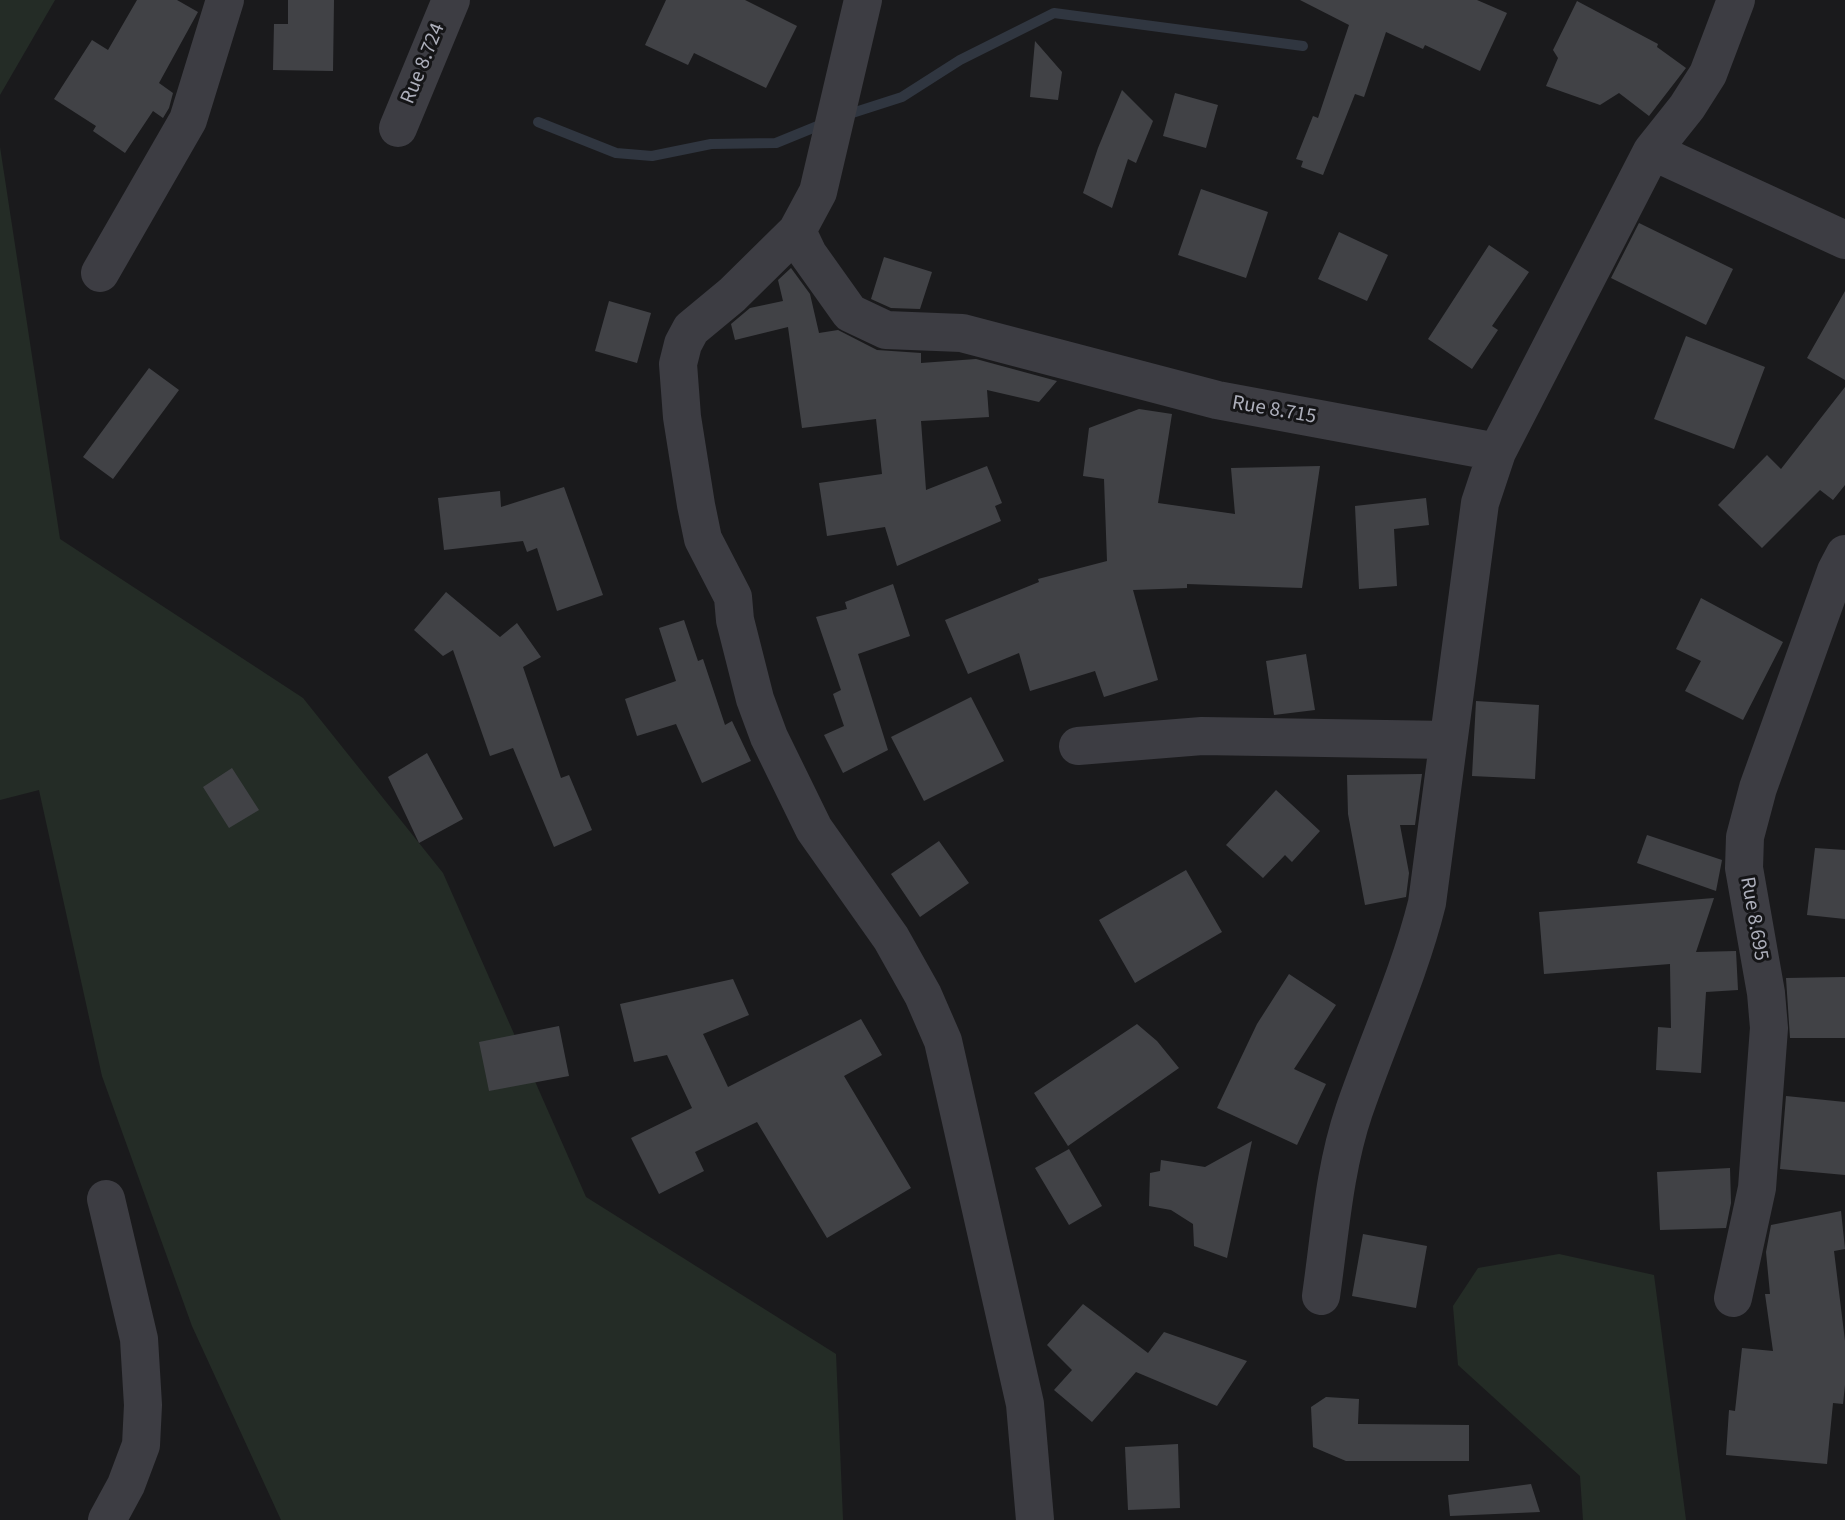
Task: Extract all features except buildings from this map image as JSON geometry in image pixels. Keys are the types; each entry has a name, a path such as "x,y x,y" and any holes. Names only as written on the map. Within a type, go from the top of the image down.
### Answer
{"street":[{"path":"100,273 188,120 225,0"},
{"name":"Rue 8.724","path":"398,128 451,0"},
{"path":"863,0 818,192 797,231 732,295 691,329 683,344 678,364 681,404 696,505 704,539 733,597 735,620 755,699 769,737 814,829 891,938 923,995 943,1041 1025,1404 1035,1520"},
{"path":"1321,1296 1339,1172 1354,1112 1416,947 1427,903 1480,503 1497,452 1652,151 1687,107 1708,74 1736,0"},
{"path":"1652,151 1845,240"},
{"name":"Rue 8.715","path":"797,231 808,254 850,313 886,330 962,333 1217,400 1497,452"},
{"name":"Rue 8.695","path":"1733,1297 1757,1188 1769,1028 1766,993 1744,868 1745,837 1758,788 1836,571 1845,554"},
{"path":"1078,746 1202,736 1447,740"},
{"path":"106,1199 139,1339 143,1405 141,1445 126,1485 107,1520"}],"shaded area":[{"path":"0,0 55,0 0,95"},
{"path":"0,147 60,539 303,698 443,873 586,1197 836,1354 843,1520 281,1520 192,1326 102,1076 39,790 0,800"},
{"path":"1559,1254 1654,1275 1686,1520 1583,1520 1580,1476 1458,1365 1453,1306 1478,1268"}],"waterway":[{"path":"846,115 902,97 960,60 1054,13 1303,46"},
{"path":"538,122 616,153 652,156 711,144 776,143 825,123"}]}
